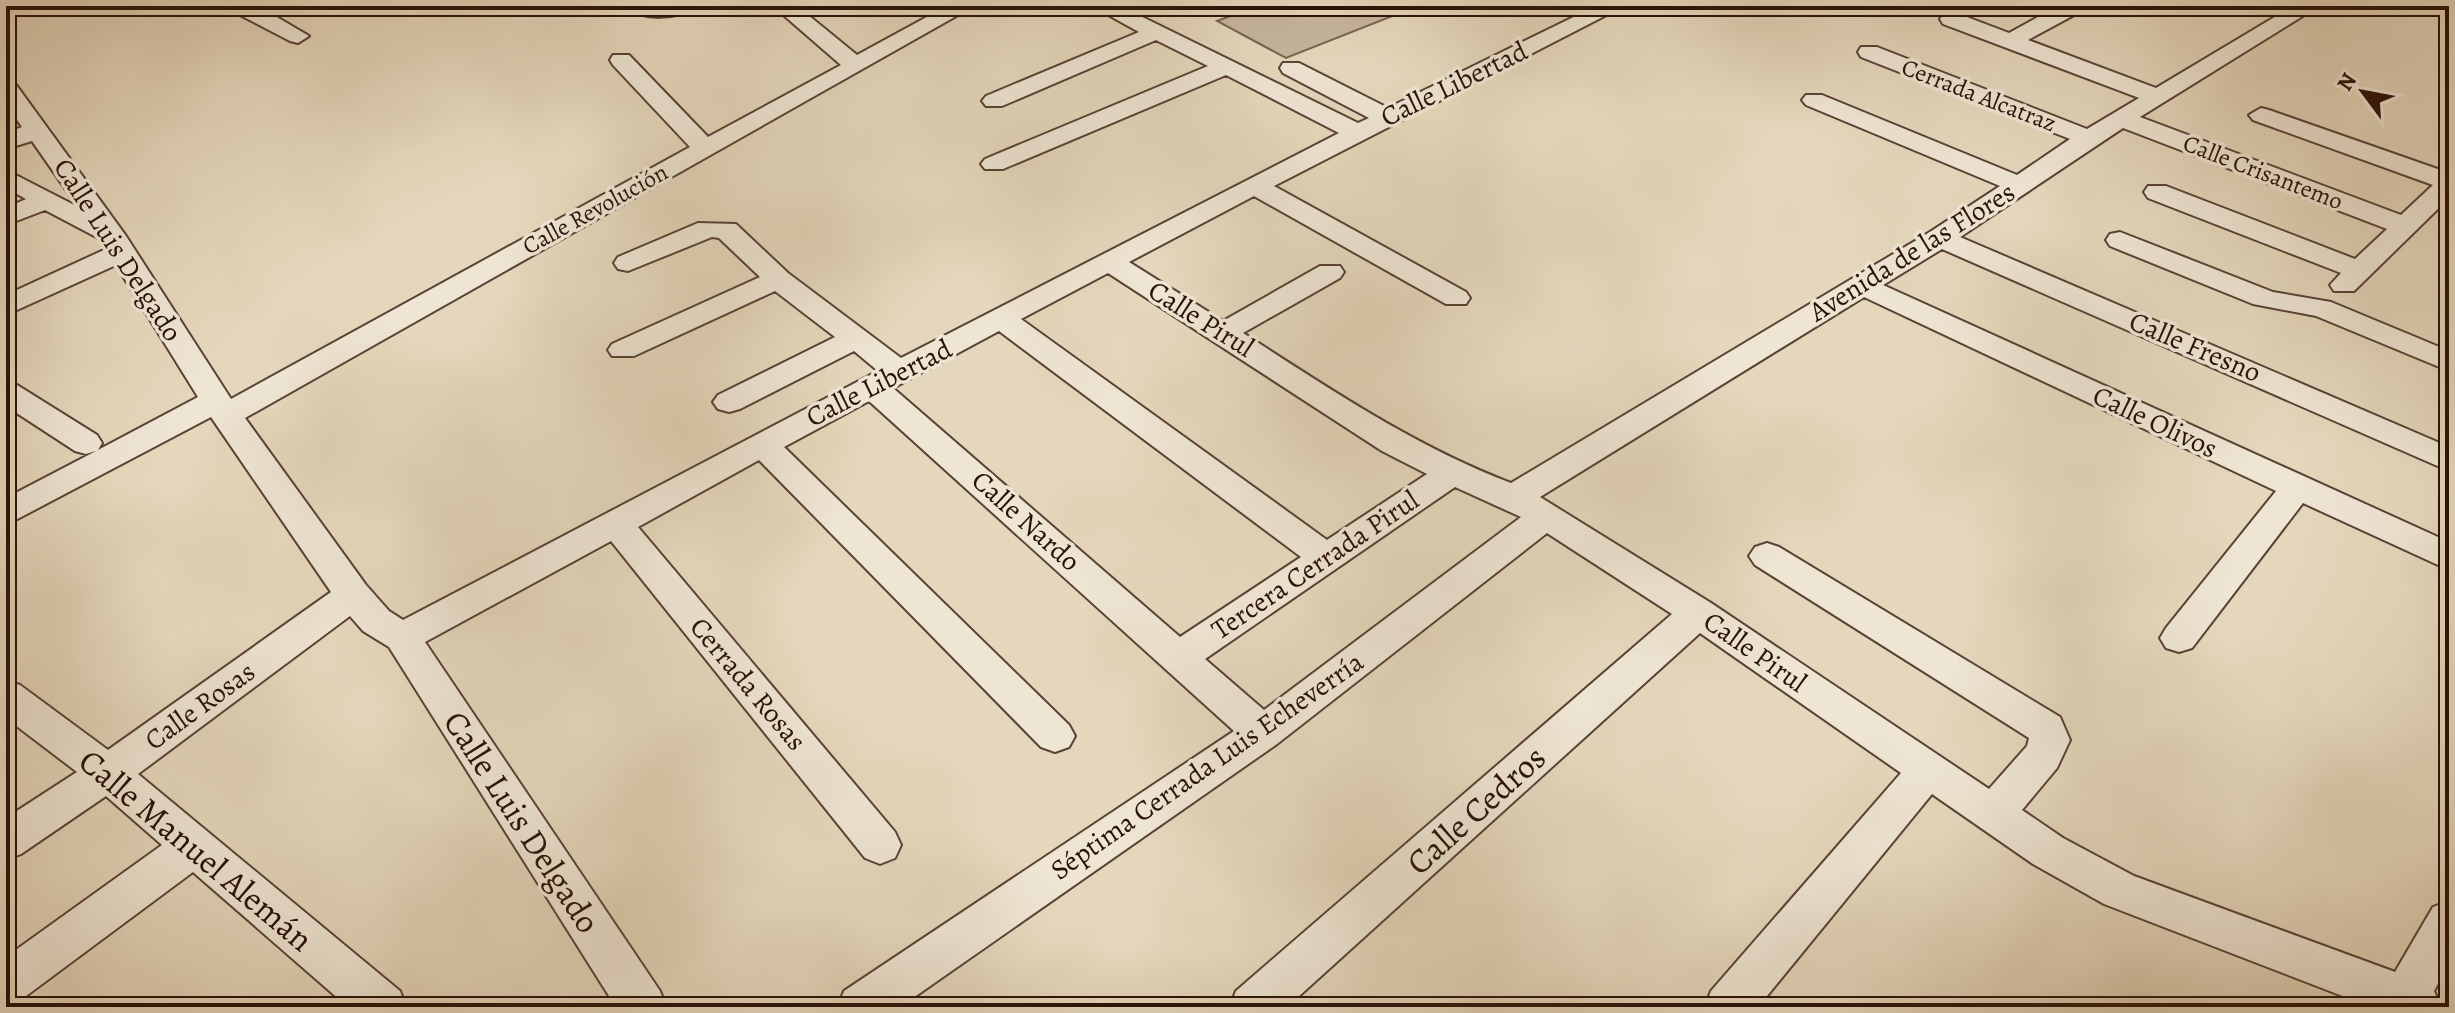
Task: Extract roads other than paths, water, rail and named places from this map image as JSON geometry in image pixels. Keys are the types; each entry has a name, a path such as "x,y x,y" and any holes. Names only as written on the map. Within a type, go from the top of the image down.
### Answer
{"street":[{"path":"247,6 268,24 298,36"},
{"path":"636,6 647,11 684,6"},
{"path":"784,6 855,65"},
{"name":"Calle Revolución","path":"6,513 222,408 963,6"},
{"path":"1103,6 1357,132"},
{"name":"Calle Libertad","path":"402,637 1109,261 1386,117 1613,6"},
{"path":"1978,6 1951,19 2157,96"},
{"name":"Avenida de las Flores","path":"1530,506 1861,285 1940,238 2089,138 2308,6"},
{"path":"2011,41 2068,9"},
{"path":"994,101 1157,32"},
{"name":"Cerrada Alcatraz","path":"1869,52 2089,138"},
{"path":"621,60 704,148"},
{"path":"994,164 1224,68"},
{"path":"1291,68 1386,117"},
{"name":"Calle Luis Delgado","path":"6,87 116,244 222,408"},
{"path":"1814,100 2019,185"},
{"path":"2261,115 2449,183 2321,308"},
{"name":"Calle Crisantemo","path":"2122,119 2405,226"},
{"path":"6,142 37,130"},
{"path":"6,178 116,244 6,306"},
{"path":"1255,186 1456,298"},
{"path":"2157,192 2359,270"},
{"path":"6,217 45,201"},
{"name":"Calle Nardo","path":"628,263 708,229 726,230 778,279 853,340 887,380 1177,658 1263,733"},
{"name":"Calle Fresno","path":"1940,238 2449,460"},
{"path":"2120,240 2263,298 2293,306 2321,308 2449,362"},
{"name":"Calle Pirul","path":"1109,261 1224,332 1346,415 1452,473 1530,506 1698,613 2048,851 2119,890 2408,1004"},
{"path":"1224,332 1330,272"},
{"path":"623,350 778,279"},
{"name":"Calle Olivos","path":"1861,285 2449,557"},
{"path":"1001,318 1326,557"},
{"path":"729,402 853,340"},
{"path":"6,392 86,443"},
{"path":"222,408 353,595 376,621 402,637"},
{"path":"762,444 1055,736"},
{"name":"Tercera Cerrada Pirul","path":"1177,658 1452,473"},
{"path":"2179,638 2297,488"},
{"name":"Séptima Cerrada Luis Echeverría","path":"861,1007 1263,733 1530,506"},
{"name":"Cerrada Rosas","path":"616,524 880,845"},
{"path":"1767,556 2046,728 2050,740 2043,756 1992,815"},
{"name":"Calle Rosas","path":"6,841 108,773 353,595"},
{"name":"Calle Cedros","path":"1253,1007 1698,613"},
{"name":"Calle Luis Delgado","path":"402,637 643,1007"},
{"name":"Calle Manuel Alemán","path":"6,696 108,773 192,848 383,1007"},
{"path":"1728,1007 1927,771"},
{"path":"6,984 192,848"},
{"path":"2408,1004 2449,921"}]}
